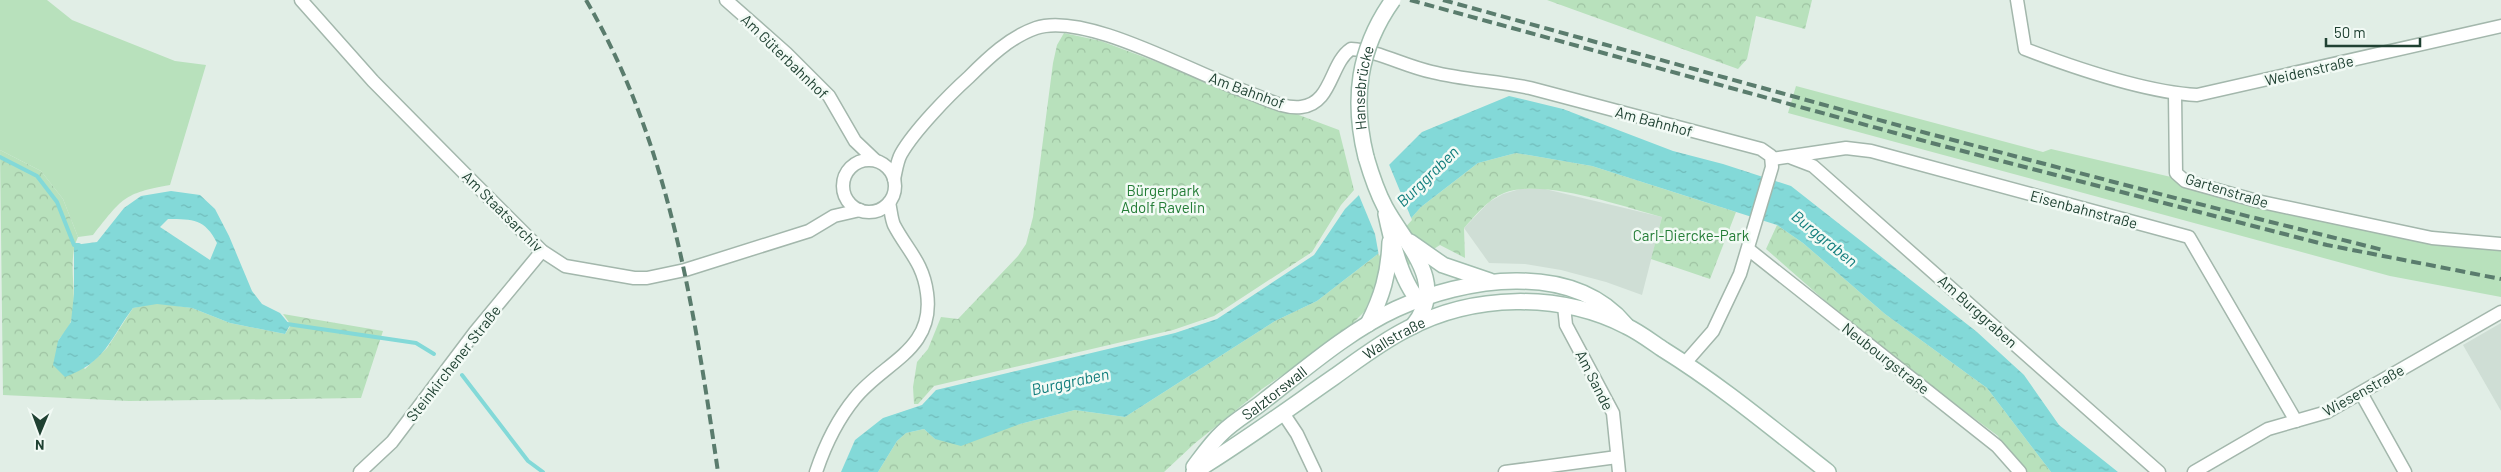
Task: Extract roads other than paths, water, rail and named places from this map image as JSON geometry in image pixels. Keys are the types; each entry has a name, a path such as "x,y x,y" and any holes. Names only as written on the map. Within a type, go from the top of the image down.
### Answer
{"main road":[{"name":"Hansebrücke","path":"1392,0 1376,29 1364,59 1358,107 1366,157 1385,207 1391,236 1406,280 1424,301"},
{"name":"Hansebrücke","path":"1385,207 1408,240 1428,285 1424,301"},
{"name":"Hansebrücke","path":"1368,324 1384,290 1390,256 1391,236"},
{"name":"Hansebrücke","path":"1408,240 1443,265 1496,283"},
{"name":"Wallstraße","path":"1368,324 1461,287 1496,283 1539,282 1594,298 1612,309 1626,326"},
{"path":"1413,326 1424,301 1441,314"},
{"name":"Wallstraße","path":"1192,472 1229,450 1379,346 1413,326 1441,314 1498,302 1564,306 1585,310 1626,326 1685,363 1828,472"},
{"name":"Salztorswall","path":"1192,472 1223,432 1368,324"},
{"path":"1271,396 1283,413"}],"street":[{"name":"Am Staatsarchiv","path":"301,0 373,81 542,251 565,266 634,278 646,278 685,270 809,231 834,216 865,211"},
{"name":"Am Güterbahnhof","path":"726,0 786,53 829,96 855,141 879,162"},
{"path":"2017,0 2025,49 2068,65 2176,94"},
{"name":"Am Bahnhof","path":"894,179 901,154 954,90 983,63 1015,39 1035,28 1054,24 1077,27 1142,47 1230,86 1286,106 1303,107 1316,101 1325,92 1344,54 1351,49 1375,53 1426,71 1472,80 1499,81 1530,88 1761,149 1767,152 1772,159"},
{"name":"Weidenstraße","path":"2176,94 2197,95 2501,26"},
{"name":"Gartenstraße","path":"2176,94 2176,173 2185,181 2257,201 2432,238 2501,244"},
{"path":"834,216 843,192 843,178 848,169 855,141"},
{"name":"Eisenbahnstraße","path":"1772,159 1792,158 1846,148 1871,151 2189,237 2296,421"},
{"name":"Am Bahnhof","path":"879,162 901,154"},
{"name":"Am Burggraben","path":"1792,158 1813,166 2159,472"},
{"path":"1685,363 1713,331 1740,274 1771,172 1772,159"},
{"path":"848,169 862,160 879,162 889,169 894,179 895,188 889,202 883,208 865,211"},
{"path":"843,192 850,205 894,224"},
{"path":"816,472 834,429 855,398 910,350 924,326 928,294 920,263 894,224 889,202"},
{"name":"Neubourgstraße","path":"1748,249 1997,446 2020,472"},
{"name":"Steinkirchener Straße","path":"360,472 392,442 475,332 542,251"},
{"name":"Am Sande","path":"1564,306 1566,325 1613,413 1619,472"},
{"name":"Wiesenstraße","path":"2194,472 2268,429 2327,412 2501,312"},
{"path":"2361,393 2405,472"},
{"path":"1283,413 1297,434 1315,472"},
{"path":"1504,472 1617,457"}],"water":[{"name":"Burggraben","path":"1509,96 1563,109 1673,151 1723,164 1791,186 1977,332 2024,375 2059,425 2118,472 2051,472 1987,388 1885,314 1803,243 1777,225 1592,166 1516,153 1478,163 1421,207 1383,250 1317,301 1275,321 1125,417 1075,410 1020,424 961,446 935,439 924,429 906,433 897,441 878,472 841,472 855,440 883,418 922,405 936,390 1175,333 1217,319 1314,255 1345,209 1422,132"},
{"path":"171,191 200,195 215,209 229,236 252,291 262,304 280,313 290,325 285,334 230,323 192,308 157,304 133,308 112,340 98,357 79,371 65,377 53,365 58,341 71,322 74,294 74,245 97,242 124,208 141,196","holes":["168,219 191,220 208,229 217,243 210,260 160,227"]}],"waterway":[{"path":"0,157 37,176 57,202 74,245 79,245"},
{"path":"287,324 416,343 434,354"},
{"path":"462,375 528,461 543,472"}],"railway":[{"path":"586,0 615,55 639,112 658,170 688,289 718,472"},
{"path":"1410,0 1928,142 2327,245 2501,279"},
{"path":"1443,0 1930,134 2383,250"}],"park label":[{"name":"Bürgerpark Adolf Ravelin","path":"1163,198"},
{"name":"Carl-Diercke-Park","path":"1691,235"}]}
